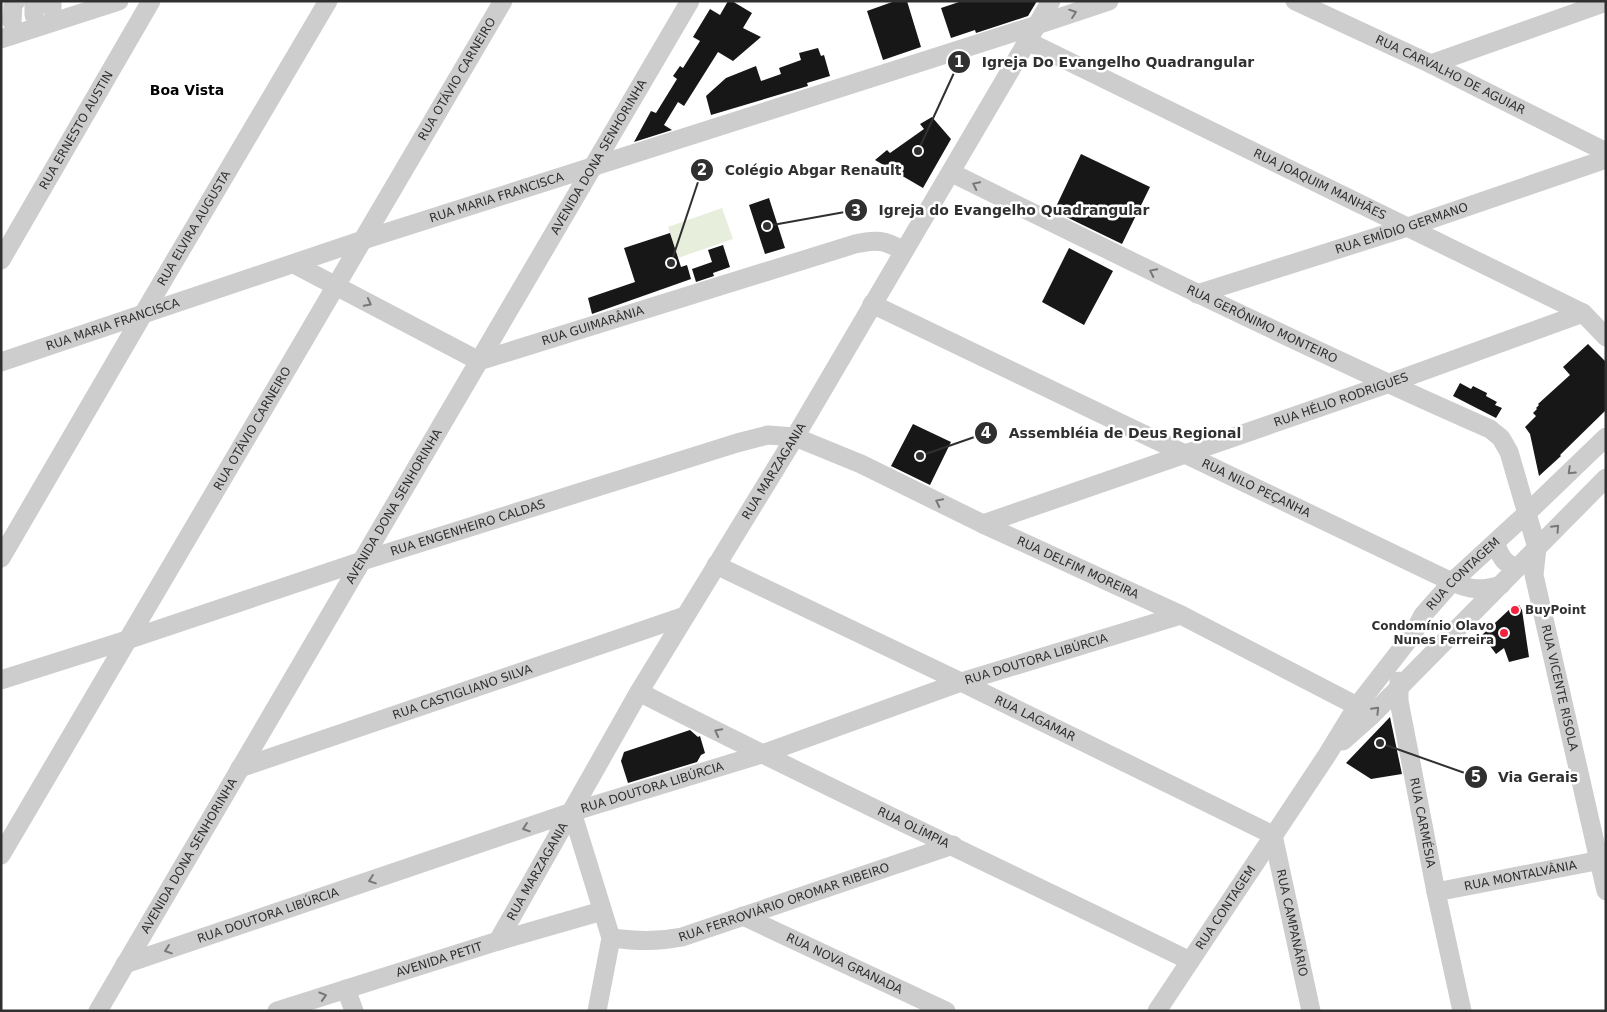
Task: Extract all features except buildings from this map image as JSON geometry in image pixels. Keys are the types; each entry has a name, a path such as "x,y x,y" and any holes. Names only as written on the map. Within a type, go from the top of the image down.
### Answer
{"street":[{"path":"6,24 13,4 16,1"},
{"path":"6,24 34,8 78,1"},
{"path":"1,39 119,1"},
{"name":"RUA ERNESTO AUSTIN","path":"1,260 152,1"},
{"name":"RUA ELVIRA AUGUSTA","path":"1,558 328,1"},
{"name":"RUA OTÁVIO CARNEIRO","path":"1,855 130,639 360,242 503,1"},
{"name":"AVENIDA DONA SENHORINHA","path":"97,1010 690,1"},
{"name":"RUA MARZAGANIA","path":"498,941 639,692 795,437 872,304 952,173 1051,1"},
{"name":"RUA MARIA FRANCISCA","path":"1,362 360,242 1109,1"},
{"name":"RUA CARVALHO DE AGUIAR","path":"1295,1 1431,64 1606,152"},
{"path":"1431,64 1606,2"},
{"name":"RUA JOAQUIM MANHÃES","path":"1027,41 1583,314 1606,337"},
{"name":"RUA EMÍDIO GERMANO","path":"1197,294 1408,227 1606,159"},
{"name":"RUA GERÔNIMO MONTEIRO","path":"952,173 1197,294 1387,384 1490,429 1501,438 1509,452 1526,514"},
{"name":"RUA GUIMARÂNIA","path":"479,361 855,244 879,240 892,244 904,251"},
{"path":"294,264 479,361"},
{"name":"RUA NILO PEÇANHA","path":"872,304 1452,582 1467,588 1476,589 1488,589 1501,585"},
{"name":"RUA HÉLIO RODRIGUES","path":"983,524 1583,314"},
{"name":"RUA ENGENHEIRO CALDAS","path":"1,680 362,561 737,443 768,435 795,437"},
{"name":"RUA DELFIM MOREIRA","path":"795,437 861,464 983,524 1181,615 1357,706"},
{"name":"RUA CONTAGEM","path":"1157,1011 1327,755 1357,706 1413,634 1424,615 1452,582 1606,438"},
{"name":"RUA CONTAGEM","path":"1327,755 1370,717 1606,478"},
{"name":"RUA VICENTE RISOLA","path":"1526,514 1537,548 1534,575 1602,860 1606,891"},
{"path":"1495,543 1503,560 1508,565 1517,568"},
{"name":"RUA LAGAMAR","path":"716,565 961,682 1273,835"},
{"name":"RUA DOUTORA LIBÚRCIA","path":"125,964 572,812 762,754 961,682 1181,615"},
{"name":"RUA CASTIGLIANO SILVA","path":"240,768 685,616"},
{"name":"RUA CARMÉSIA","path":"1413,634 1399,671 1399,701 1436,892 1462,1011"},
{"name":"RUA OLÍMPIA","path":"639,692 762,754 1190,961"},
{"path":"572,812 611,938 597,1011"},
{"name":"RUA CAMPANÁRIO","path":"1273,835 1311,1011"},
{"name":"RUA FERROVIÁRIO OROMAR RIBEIRO","path":"611,938 640,942 665,941 682,937 953,845"},
{"name":"RUA MONTALVÂNIA","path":"1436,892 1602,860"},
{"name":"AVENIDA PETIT","path":"277,1011 498,941 602,911"},
{"name":"RUA NOVA GRANADA","path":"743,916 946,1011"},
{"path":"346,989 354,1011"}],"green space":[{"path":"722,208 733,239 678,258 668,227"}],"place":[{"name":"Igreja Do Evangelho Quadrangular","path":"918,151"},
{"name":"Igreja do Evangelho Quadrangular","path":"767,226"},
{"name":"Colégio Abgar Renault","path":"671,263"},
{"name":"Assembléia de Deus Regional","path":"920,456"},
{"name":"BuyPoint","path":"1515,610"},
{"name":"Condomínio Olavo Nunes Ferreira","path":"1504,633"},
{"name":"Via Gerais","path":"1380,743"}],"district":[{"name":"Boa Vista","path":"187,90"}]}
